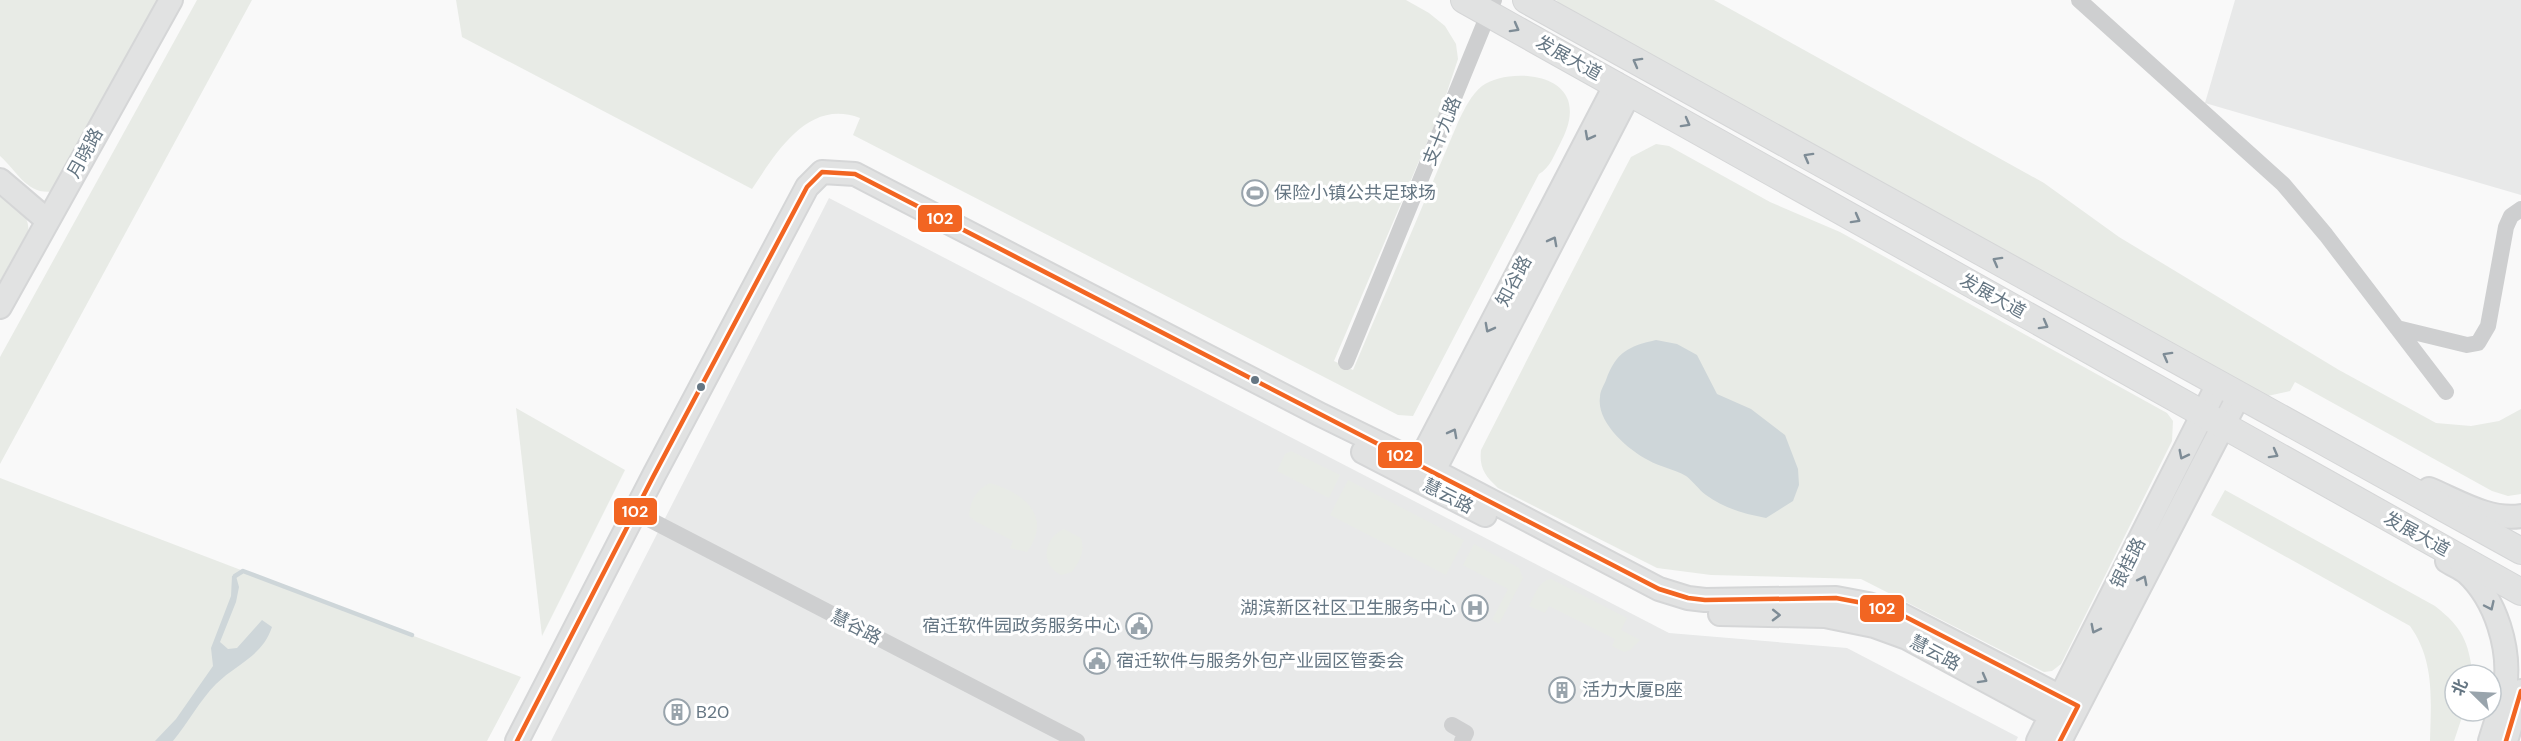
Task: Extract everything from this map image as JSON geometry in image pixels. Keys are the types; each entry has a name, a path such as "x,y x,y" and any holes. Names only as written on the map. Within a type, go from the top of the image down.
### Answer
{"main road":[{"name":"发展大道","path":"1464,0 1491,7 1623,88 2521,592"},
{"name":"发展大道","path":"1526,0 2521,551"}],"street":[{"name":"月晓路","path":"0,307 171,0"},
{"path":"2079,0 2283,184 2326,235 2446,392"},
{"name":"支十九路","path":"1346,362 1491,7"},
{"name":"知谷路","path":"1423,474 1623,88"},
{"path":"0,180 48,221"},
{"name":"慧云路","path":"641,515 812,189 828,184 849,184 1423,474 1664,608 1699,614 1825,616 1874,626 1907,638 2063,717"},
{"path":"2397,328 2467,345 2478,343 2488,326 2506,227 2511,216 2521,209"},
{"name":"银桂路","path":"2038,741 2063,717 2229,390"},
{"path":"2323,442 2484,513 2508,518 2521,516"},
{"path":"2309,473 2466,573 2485,596 2498,622 2506,660 2505,688 2490,741"},
{"path":"517,741 641,515"},
{"path":"530,741 641,515"},
{"name":"慧谷路","path":"641,515 1077,741"},
{"path":"2506,741 2521,691"},
{"path":"1452,725 1466,733 1462,741"}],"shaded area":[{"path":"0,0 164,0 59,190 49,192 32,188 0,156"},
{"path":"197,0 252,0 0,464 0,357"},
{"path":"456,0 1406,0 1429,13 1445,26 1456,44 1458,59 1442,107 1334,361 1353,370 1459,120 1475,93 1482,86 1503,77 1529,76 1542,79 1562,90 1568,100 1570,117 1554,157 1539,174 1413,416 1398,415 853,135 860,118 841,114 825,116 809,122 783,145 752,189 462,37"},
{"path":"1556,0 1714,0 2044,183 2119,237 2339,370 2436,423 2471,426 2499,421 2521,409 2521,494 2508,496 2492,491 2295,382 2290,391 2263,397 1561,5"},
{"path":"2235,0 2521,0 2521,195 2205,103"},
{"path":"1656,144 1669,146 1770,202 1840,232 2167,413 2173,421 2172,441 2061,664 2052,671 2044,672 1861,579 1711,575 1657,568 1498,488 1486,475 1481,462 1481,450 1621,176 1631,157"},
{"path":"0,192 23,214 28,231 0,281"},
{"path":"829,198 1669,633 1847,648 2018,737 2016,741 551,741"},
{"path":"1656,340 1677,344 1697,355 1717,394 1751,409 1785,435 1798,469 1799,485 1793,501 1766,518 1734,510 1706,495 1686,476 1640,455 1615,434 1603,416 1600,406 1601,393 1610,370 1619,357 1631,348"},
{"path":"516,408 625,470 542,636"},
{"path":"1291,451 1340,475 1329,498 1277,471 1285,454"},
{"path":"0,478 521,677 487,741 0,741"},
{"path":"1348,480 1464,540 1446,575 1330,515"},
{"path":"990,483 1024,500 1036,517 1037,527 1034,539 1027,552 1010,548 1013,541 969,516 975,496"},
{"path":"2225,490 2435,606 2452,621 2463,636 2471,663 2443,663 2443,723 2460,723 2454,741 2430,741 2431,696 2428,667 2418,639 2410,626 2211,515"},
{"path":"1064,529 1081,538 1082,552 1072,572 1061,575 1049,564 1047,551 1052,538"},
{"path":"1474,544 1519,568 1523,578 1499,624 1492,620 1508,589 1463,565"},
{"path":"232,576 236,576 239,587 236,602 220,642 228,649 237,648 262,620 272,627 268,637 255,653 210,690 173,741 155,741 176,719 213,666 211,648 231,596"},
{"path":"1551,579 1627,618 1621,630 1640,640 1630,650 1624,652 1612,646 1615,639 1549,606 1545,613 1529,606 1540,586"}],"waterway":[{"path":"235,576 243,571 412,635"}],"transit line":[{"name":"102","path":"517,741 654,475 807,187 822,172 855,174 1659,589 1688,598 1705,600 1836,598 1868,604 1900,614 2078,706 2060,741"},
{"name":"102","path":"2506,741 2521,691"}],"place":[{"name":"保险小镇公共足球场","path":"1255,193"},
{"name":"湖滨新区社区卫生服务中心","path":"1475,608"},
{"name":"宿迁软件园政务服务中心","path":"1139,626"},
{"name":"宿迁软件与服务外包产业园区管委会","path":"1097,661"},
{"name":"活力大厦B座","path":"1562,690"},
{"name":"B20","path":"677,712"}]}
